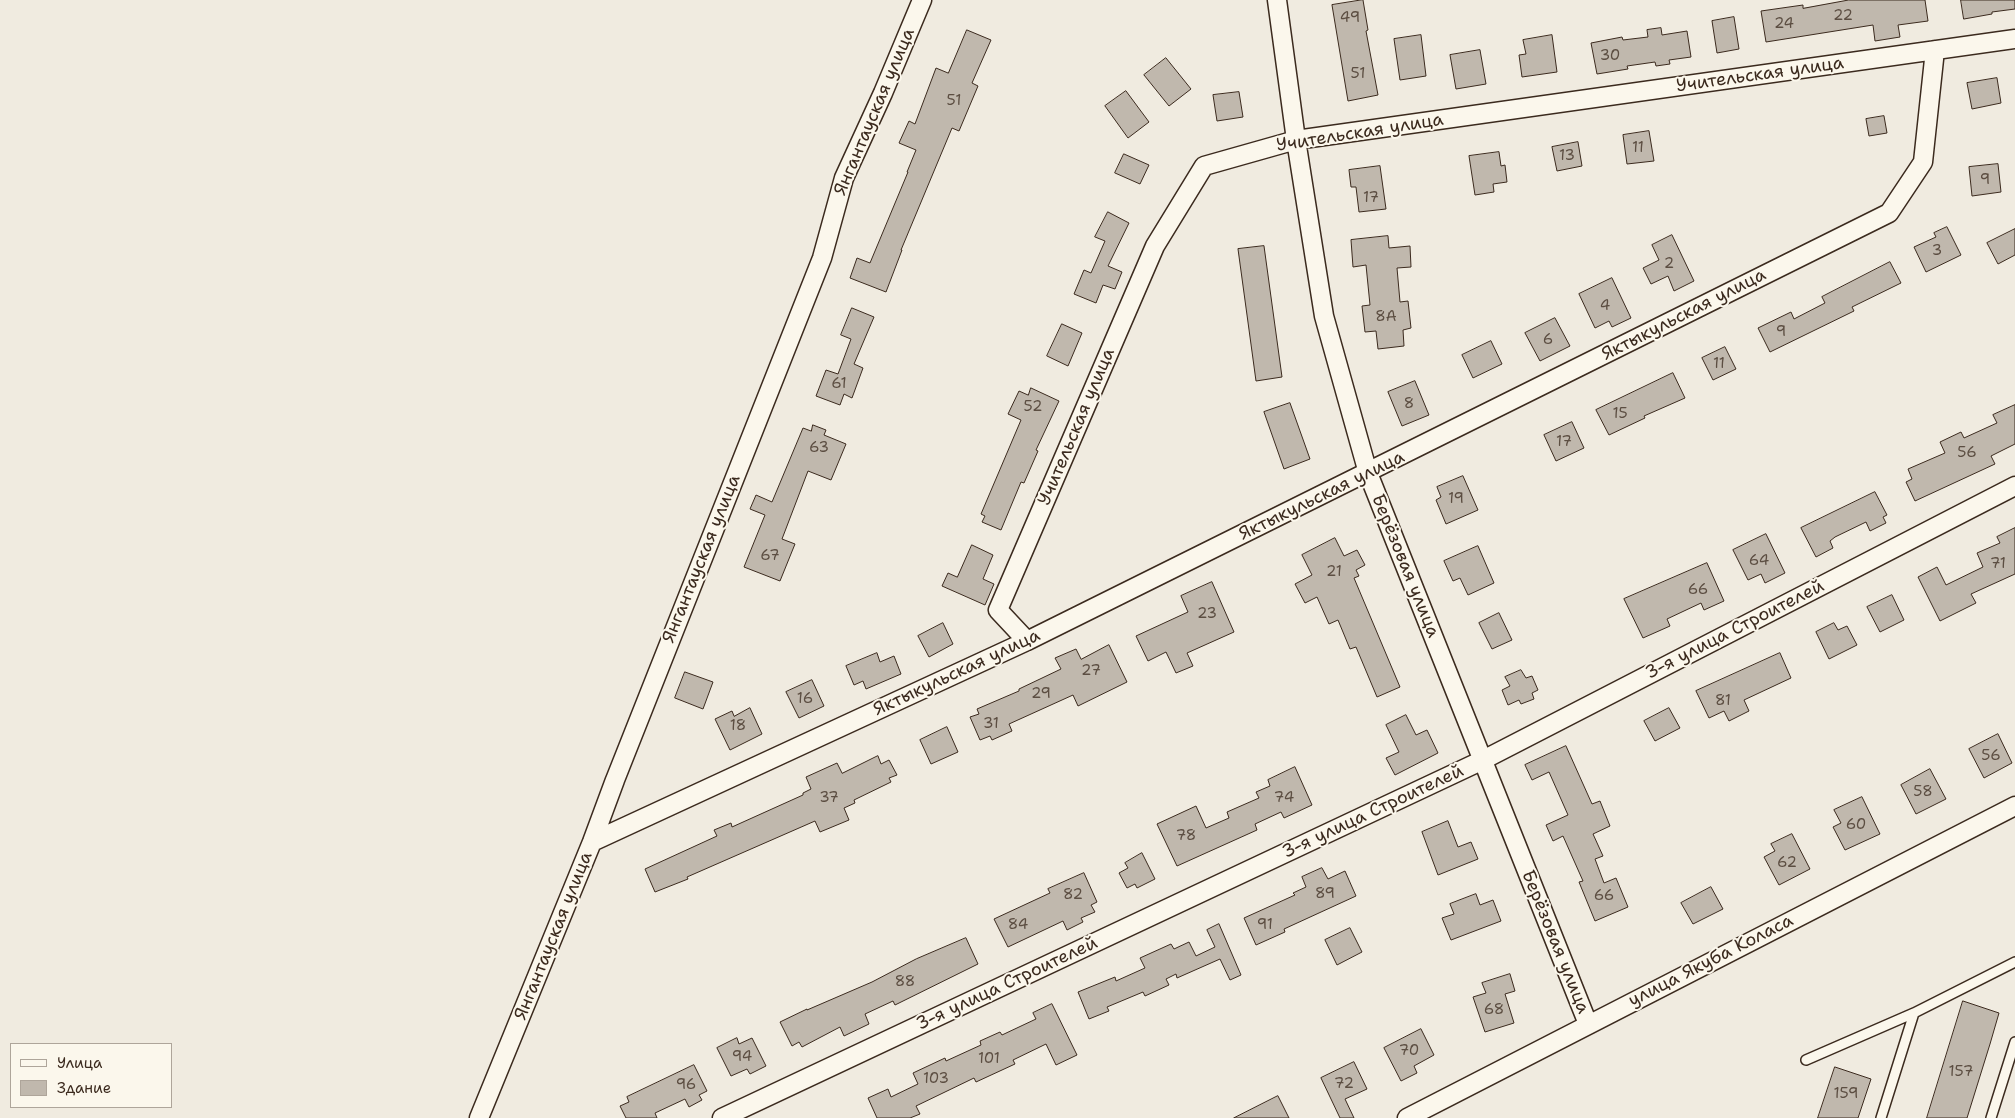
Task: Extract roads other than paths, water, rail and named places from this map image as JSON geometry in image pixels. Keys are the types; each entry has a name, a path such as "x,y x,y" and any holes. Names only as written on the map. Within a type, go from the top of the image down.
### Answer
{"street":[{"name":"Янгантауская улица","path":"479,1118 592,842 822,258 844,178 883,93 922,0"},
{"name":"Берёзовая улица","path":"1277,0 1296,140 1324,316 1368,473 1588,1024"},
{"name":"Учительская улица","path":"1028,641 998,610 1155,246 1204,166 1296,140 2015,39"},
{"name":"Яктыкульская улица","path":"592,842 1028,641 1889,213 1924,162 1936,50"},
{"name":"3-я улица Строителей","path":"722,1118 1483,760 2015,486"},
{"name":"улица Якуба Коласа","path":"1407,1118 2015,806"}],"lane":[{"path":"1806,1060 1914,1013 2015,962"},
{"path":"1881,1118 1914,1013"},
{"path":"1991,1118 2015,1042"}]}
